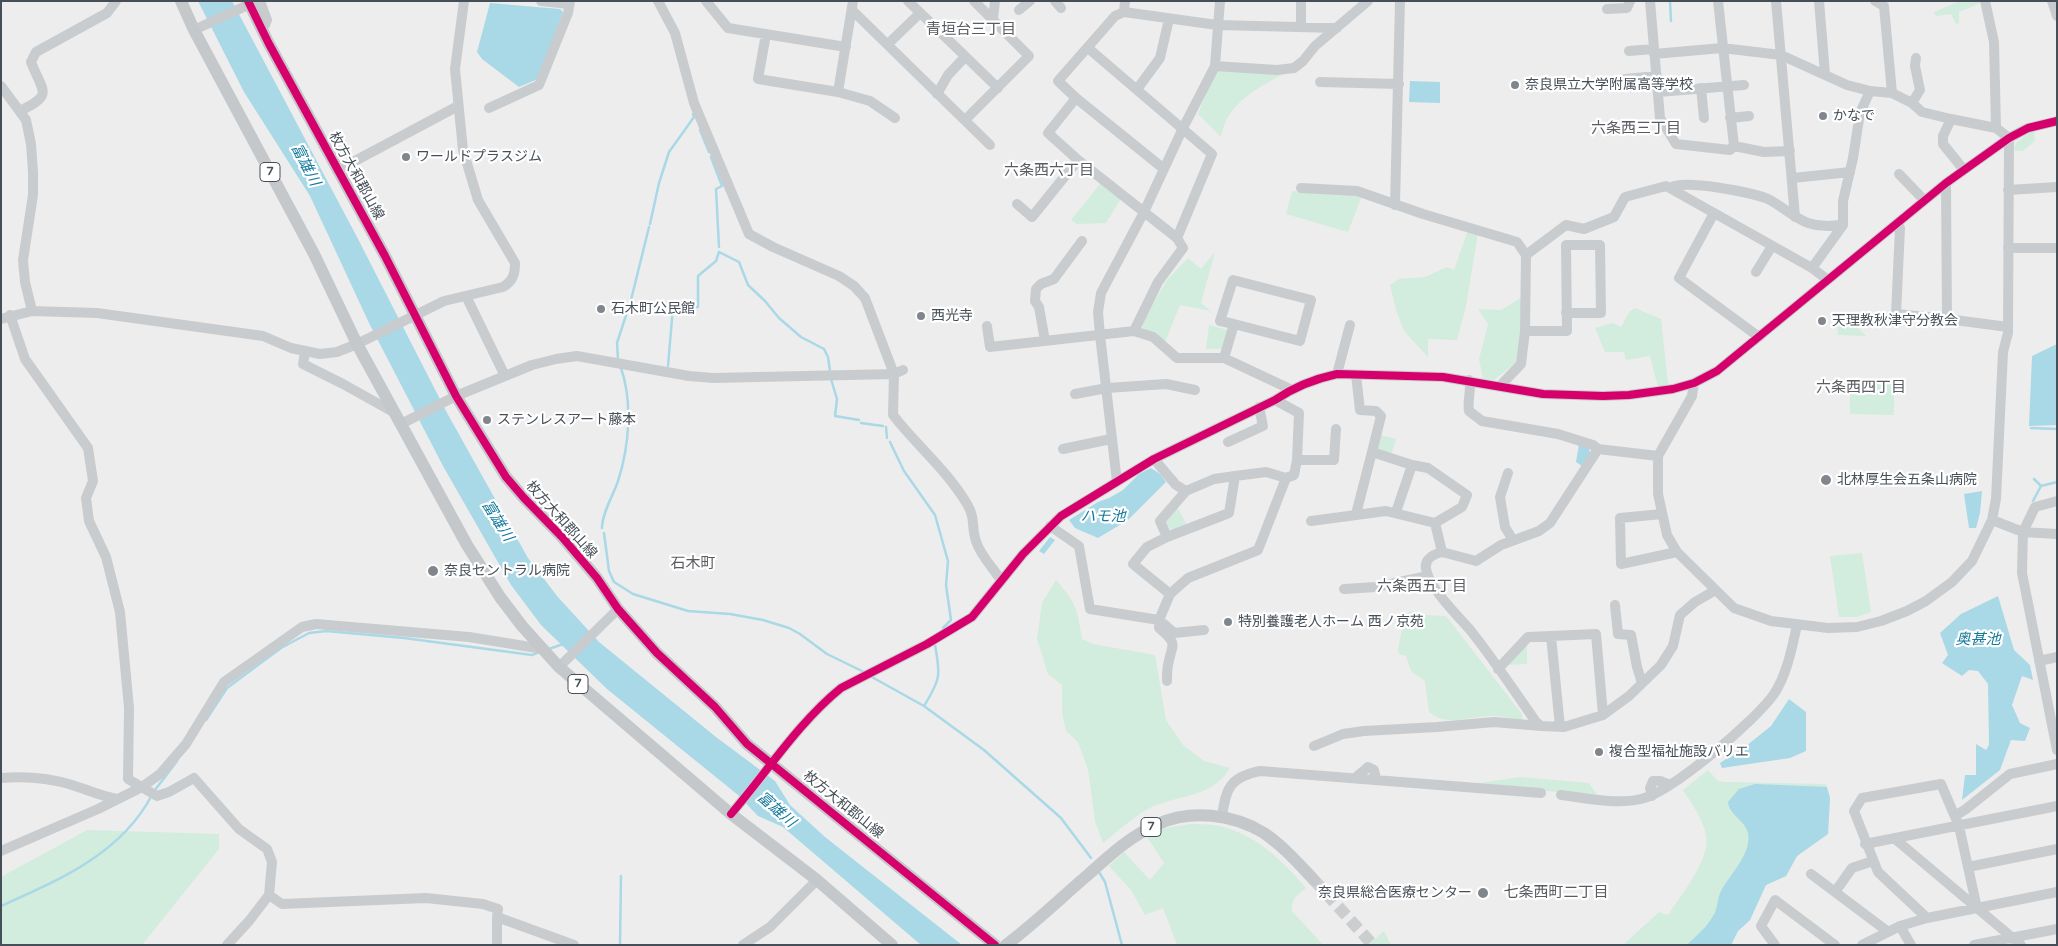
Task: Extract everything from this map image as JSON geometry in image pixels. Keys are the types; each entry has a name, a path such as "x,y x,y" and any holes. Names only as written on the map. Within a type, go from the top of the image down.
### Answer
{"main road":[{"name":"7","path":"181,1 362,341 467,545 500,597 543,649 892,945"},
{"name":"枚方大和郡山線","path":"250,3 261,28 338,170 453,398 506,477 562,537 618,608 657,653 714,707 769,767 994,945"},
{"name":"7","path":"1006,945 1111,854 1140,833 1159,823 1180,818 1222,816 1242,822 1264,833 1284,848 1314,880"}],"street":[{"path":"20,111 41,98 42,88 31,62 36,52 107,13 116,1"},
{"path":"227,945 269,895 272,862 266,849 239,829 194,778 169,792 157,796 128,778 129,708 120,612 106,557 89,521 86,498 93,481 88,448 25,359 6,317 32,311 97,313 264,336 291,348 320,354 337,352 444,301 503,287 510,283 515,271 514,263 475,194 463,150 456,69 464,1"},
{"path":"489,108 539,85 565,22 570,2 541,1"},
{"path":"658,1 675,33 694,103 749,234 773,247 824,268 854,286 865,298 898,372 893,416 938,464 958,489 972,514 976,543 1001,580"},
{"path":"706,1 728,28 846,47"},
{"path":"908,1 998,88"},
{"path":"966,120 1029,56 974,1"},
{"path":"993,19 995,1"},
{"path":"1019,10 1030,1"},
{"path":"1117,482 1098,312 1101,293 1144,212 1183,128 1215,66 1220,1"},
{"path":"1301,1 1301,26"},
{"path":"1215,66 1277,70 1294,68 1368,1"},
{"path":"1395,205 1400,1"},
{"path":"1607,9 1627,8 1630,1"},
{"path":"1650,1 1660,118 1676,144 1730,150 1734,146"},
{"path":"1718,1 1734,146"},
{"path":"1776,1 1795,216"},
{"path":"1819,1 1824,74"},
{"path":"1875,1 1884,6 1892,93"},
{"path":"1985,1 1994,42 1996,128"},
{"path":"2052,1 2057,16"},
{"path":"197,29 250,3"},
{"path":"838,92 851,4"},
{"path":"851,4 937,94 990,145"},
{"path":"1164,169 1076,98 1058,81 1124,7 1169,19 1217,25 1337,28"},
{"path":"888,44 920,12"},
{"path":"1138,88 1160,58 1169,19"},
{"path":"766,34 758,79 838,92 870,101 895,118"},
{"path":"1088,48 1138,88 1212,154 1177,238"},
{"path":"1629,51 1722,48 1781,55 1847,85 1870,91 1892,93 1912,103 1922,112 1996,128 2009,138"},
{"path":"937,94 948,75 965,57"},
{"path":"1912,103 1920,90 1915,66 1916,58"},
{"path":"1625,79 1656,76"},
{"path":"1320,82 1399,84"},
{"path":"1658,92 1744,85"},
{"path":"1,86 26,120 31,144 34,172 23,260 24,282 32,311"},
{"path":"1701,88 1704,118"},
{"path":"1812,268 1843,225 1843,201 1860,113 1870,91"},
{"path":"1076,98 1048,133 1078,160 1177,238 1183,248 1158,282 1134,331"},
{"path":"338,170 458,106"},
{"path":"1730,118 1749,116"},
{"path":"1951,119 1943,136 1943,144 1964,170"},
{"path":"735,810 800,729 837,692 927,644 972,617 1001,580 1061,516 1154,459 1275,400 1290,389 1322,377 1337,374 1444,377 1543,394 1603,396 1673,389 1694,383 1717,371 1924,200 1964,170 2009,138 2028,128 2057,121"},
{"path":"1694,383 1692,396 1658,456 1658,494 1667,536 1677,552 1714,591 1734,608 1771,621 1796,625 1828,628 1857,627 1881,621 1926,601 1952,582 1972,560 1992,520 1996,499 2003,352 2008,327 2009,138"},
{"path":"1734,146 1764,152 1790,151"},
{"path":"1017,204 1032,217 1078,160"},
{"path":"1793,178 1850,172"},
{"path":"1899,174 1924,200"},
{"path":"1946,183 1947,319"},
{"path":"1670,188 1674,185 1690,184 1759,197 1768,199 1808,223 1822,226 1843,225"},
{"path":"1526,255 1566,226 1584,229 1614,217 1625,197 1666,186 1812,268 1828,280"},
{"path":"2008,190 2057,187"},
{"path":"1301,188 1357,191 1395,205 1516,242 1526,255 1525,331 1521,364 1500,386"},
{"path":"1714,213 1679,278 1759,337"},
{"path":"1898,223 1900,228 1896,314 2008,327"},
{"path":"1045,341 1040,307 1035,301 1036,289 1041,284 1054,279 1082,241"},
{"path":"1525,331 1567,331 1566,313 1566,245 1600,245 1601,313 1566,313"},
{"path":"1756,272 1772,246"},
{"path":"2008,248 2057,248"},
{"path":"1232,280 1311,300 1300,341 1234,324 1220,321 1232,280"},
{"path":"466,296 505,376"},
{"path":"1224,358 1234,324"},
{"path":"1337,374 1350,325"},
{"path":"987,326 990,347 1134,331 1153,337 1177,358 1224,358 1290,389"},
{"path":"305,352 303,364 402,420 532,365 578,356 689,376 713,378 898,372"},
{"path":"1356,375 1360,410 1376,411 1381,416 1356,514"},
{"path":"1470,380 1471,384 1467,401 1470,411 1482,421 1558,434 1593,445 1598,449 1658,456"},
{"path":"1075,394 1107,388 1166,384 1195,390"},
{"path":"1167,537 1160,521 1186,490 1214,479 1235,476 1266,472 1286,478 1294,475 1297,460 1299,413 1275,400"},
{"path":"1228,442 1263,426 1259,407"},
{"path":"1297,460 1334,460 1336,429"},
{"path":"1063,449 1111,440"},
{"path":"1541,726 1536,722 1471,631 1445,603 1428,576 1426,569 1427,561 1442,552 1476,561 1501,545 1539,531 1550,523 1598,449"},
{"path":"1311,521 1356,514 1396,512 1435,523 1462,507 1466,495 1428,468 1412,465 1372,452"},
{"path":"1154,459 1176,485 1186,490"},
{"path":"1396,512 1412,465"},
{"path":"1508,473 1500,497 1505,527 1513,540"},
{"path":"1170,594 1133,564 1147,547 1230,512 1235,476"},
{"path":"1167,681 1173,642 1159,628 1159,620 1170,594 1188,578 1258,550 1286,478"},
{"path":"2057,501 2035,507 2023,532 2022,574 2057,750"},
{"path":"1662,514 1620,518 1621,564 1677,552"},
{"path":"1992,520 2023,532 2056,536"},
{"path":"1435,523 1442,552"},
{"path":"1050,526 1079,546 1090,609 1159,620 1174,633 1204,630"},
{"path":"1344,589 1376,587 1428,576"},
{"path":"1314,746 1343,734 1364,730 1437,728 1494,722 1560,727 1603,715 1629,696 1661,665 1673,646 1680,615 1695,602 1714,591"},
{"path":"1615,605 1618,634 1631,635 1642,684"},
{"path":"562,665 618,608"},
{"path":"1,852 118,800 142,787 160,774 186,744 224,682 302,627 316,624 451,635 543,649"},
{"path":"1561,795 1640,800 1652,796 1650,788 1653,781 1660,781 1670,785 1746,725 1762,709 1775,692 1786,670 1796,625"},
{"path":"1498,669 1528,637 1596,634 1603,715"},
{"path":"1551,636 1560,727"},
{"path":"2039,661 2057,657"},
{"path":"1955,816 2010,774 2057,764"},
{"path":"1222,816 1228,787 1245,774 1260,771 1355,778 1368,767 1374,770 1376,779 1541,793"},
{"path":"1,778 24,776 70,784 98,795 118,800"},
{"path":"1927,918 1878,872 1865,844 1854,811 1862,798 1941,784 1959,826 1977,908"},
{"path":"1865,844 2057,806"},
{"path":"1894,838 2021,945"},
{"path":"1968,867 2057,849"},
{"path":"1835,892 1852,868 1873,861"},
{"path":"1811,874 1887,931"},
{"path":"743,945 770,927 816,880"},
{"path":"1862,945 1887,931 1927,918 2057,892"},
{"path":"269,895 282,904 426,898 483,904 498,910 497,945"},
{"path":"1775,945 1761,926 1775,900 1835,945"},
{"path":"497,917 574,945"},
{"path":"1900,926 1911,945"},
{"path":"1974,945 1996,943 2012,937 2057,929"}],"green space":[{"path":"1960,1 1983,2 1959,12 1959,23 1956,24 1951,14 1936,16 1934,12"},
{"path":"1215,70 1282,75 1252,92 1235,107 1224,126 1221,137 1198,114"},
{"path":"2034,130 2035,141 2023,151 2014,151 2016,143"},
{"path":"1100,184 1121,199 1106,223 1077,224 1071,220"},
{"path":"1292,191 1353,195 1361,198 1348,232 1286,214"},
{"path":"1468,230 1478,233 1466,306 1457,340 1428,339 1428,357 1404,331 1396,310 1390,285 1399,279 1425,277 1447,267 1454,270"},
{"path":"1215,252 1201,303 1211,311 1180,305 1165,342 1140,326 1167,280 1188,258 1201,269"},
{"path":"1522,297 1518,361 1494,380 1483,378 1479,359 1488,324 1478,309 1501,310"},
{"path":"1635,308 1661,319 1668,384 1658,387 1650,356 1626,360 1624,352 1605,352 1595,328 1613,323 1621,327 1630,311"},
{"path":"1846,315 1866,336 1838,335 1837,329 1839,324"},
{"path":"1209,325 1228,330 1223,349 1206,349"},
{"path":"1850,380 1894,380 1894,415 1850,414"},
{"path":"1377,434 1396,439 1391,456 1373,450"},
{"path":"1176,505 1187,525 1173,530 1167,528 1165,521"},
{"path":"1862,553 1871,612 1857,617 1839,617 1830,556"},
{"path":"1056,580 1075,607 1082,639 1093,644 1155,655 1166,720 1183,745 1204,761 1230,768 1213,786 1146,810 1129,821 1103,843 1095,821 1088,769 1078,742 1066,731 1062,712 1062,685 1048,674 1037,639 1042,603"},
{"path":"1412,611 1426,615 1446,616 1522,714 1522,720 1486,716 1452,720 1436,717 1429,712 1425,681 1411,671 1406,656 1399,654 1398,649 1405,614"},
{"path":"1527,644 1527,664 1508,665"},
{"path":"1708,770 1718,781 1726,782 1826,784 1830,798 1828,834 1797,856 1786,876 1766,885 1750,920 1738,931 1732,942 1734,945 1623,945 1659,912 1668,915 1700,866 1706,845 1705,829 1700,817 1683,790"},
{"path":"1520,777 1589,783 1598,796 1474,784"},
{"path":"1190,824 1205,824 1228,828 1254,840 1277,857 1306,888 1297,895 1292,911 1323,945 1177,945 1163,908 1145,915 1131,890 1109,866 1124,852 1150,880 1164,863 1147,837 1160,829"},
{"path":"87,830 219,834 219,849 142,945 1,945 1,877"},
{"path":"1384,931 1391,945 1368,945"}],"water":[{"name":"富雄川","path":"198,1 232,1 358,239 446,411 528,558 557,596 599,642 716,737 775,781 790,805 825,837 962,945 921,945 783,827 758,816 738,795 607,689 541,625 511,585 443,466 369,323 310,196 244,92"},
{"path":"490,3 560,9 563,12 538,79 519,87 482,59 477,52"},
{"path":"1410,81 1440,82 1440,103 1409,102"},
{"path":"2057,344 2057,425 2029,426 2032,356"},
{"path":"1579,444 1589,448 1590,453 1582,466 1576,462"},
{"name":"ハモ池","path":"1151,468 1160,474 1166,482 1128,520 1098,538 1075,528 1069,520 1098,502 1123,490 1139,474"},
{"path":"1982,491 1980,513 1976,528 1969,528 1964,494"},
{"path":"1050,537 1055,540 1044,554 1039,551"},
{"name":"奥甚池","path":"1998,596 2014,650 2030,665 2033,680 2022,676 2012,705 2020,723 2030,728 2025,741 2011,740 2000,770 1962,800 1965,775 1976,775 1976,744 1986,750 1989,745 1988,684 1978,671 1969,670 1962,676 1942,663 1948,655 1940,633 1961,614"},
{"path":"1789,699 1806,712 1806,751 1790,758 1722,768 1720,763 1746,746 1771,726"},
{"path":"1755,784 1827,787 1830,798 1828,834 1797,856 1786,876 1766,885 1750,920 1738,931 1731,945 1687,945 1711,920 1721,891 1747,849 1748,833 1746,828 1731,811 1728,802 1739,789"}],"waterway":[{"path":"1670,1 1671,21"},
{"path":"650,224 659,183 669,152 694,117 693,114"},
{"path":"700,130 709,152"},
{"path":"711,157 722,186 716,189 719,247"},
{"path":"618,360 617,343 631,300 649,227"},
{"path":"719,252 739,262 748,285 779,318 801,337 824,349 828,357 830,371"},
{"path":"668,366 673,307 698,307 698,276 716,261 719,252"},
{"path":"602,528 602,522 622,468 627,440 627,396 621,368"},
{"path":"831,379 837,399 835,416 859,420"},
{"path":"861,423 883,426"},
{"path":"886,427 887,438"},
{"path":"2031,428 2057,429"},
{"path":"890,442 904,471 935,515 948,561 946,585 951,620 943,628"},
{"path":"2034,479 2041,486"},
{"path":"2033,501 2041,486 2057,482"},
{"path":"604,533 609,571 614,582 633,594 688,611 730,614 763,620 789,628 827,654 866,673"},
{"path":"206,720 227,688 281,648 309,633 326,631 404,638 532,655 539,652"},
{"path":"549,649 563,644"},
{"path":"924,706 938,677 935,645"},
{"path":"870,676 924,706 984,750 1061,818 1091,858"},
{"path":"155,790 177,761"},
{"path":"1,906 45,886 87,863 123,834 139,816 152,795"},
{"path":"1099,872 1105,882 1122,945"},
{"path":"620,945 621,876"}],"tunnel":[{"path":"1314,880 1373,945"}],"cycle path":[{"path":"248,1 269,44 385,256 456,396 506,477 562,537 597,578 618,609 657,653 715,707 747,744 995,945"},
{"path":"731,814 797,732 841,688 927,644 972,617 1023,554 1061,516 1154,459 1275,400 1297,387 1337,374 1443,377 1543,394 1603,396 1629,395 1673,389 1694,383 1717,371 1946,183 2009,138 2028,128 2057,121"}],"place":[{"name":"奈良県立大学附属高等学校","path":"1515,85"},
{"name":"かなで","path":"1823,116"},
{"name":"ワールドプラスジム","path":"406,157"},
{"name":"石木町公民館","path":"601,309"},
{"name":"西光寺","path":"921,316"},
{"name":"天理教秋津守分教会","path":"1822,321"},
{"name":"ステンレスアート藤本","path":"487,420"},
{"name":"北林厚生会五条山病院","path":"1826,480"},
{"name":"奈良セントラル病院","path":"433,571"},
{"name":"特別養護老人ホーム 西ノ京苑","path":"1228,622"},
{"name":"複合型福祉施設バリエ","path":"1599,752"},
{"name":"奈良県総合医療センター","path":"1483,893"}],"district":[{"name":"青垣台三丁目","path":"971,30"},
{"name":"六条西三丁目","path":"1636,129"},
{"name":"六条西六丁目","path":"1049,171"},
{"name":"六条西四丁目","path":"1861,388"},
{"name":"石木町","path":"693,564"},
{"name":"六条西五丁目","path":"1422,587"},
{"name":"七条西町二丁目","path":"1556,893"}]}
